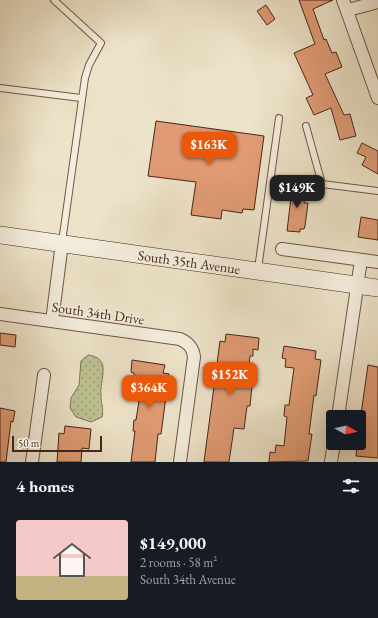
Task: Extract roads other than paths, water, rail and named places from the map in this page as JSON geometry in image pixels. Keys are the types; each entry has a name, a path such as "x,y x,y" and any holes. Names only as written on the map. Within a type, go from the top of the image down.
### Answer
{"main road":[{"name":"South 35th Avenue","path":"0,235 378,288"}],"street":[{"path":"378,2 346,5 378,98"},
{"path":"52,321 62,243"},
{"path":"282,249 378,262"},
{"path":"339,410 361,260"},
{"name":"South 34th Drive","path":"0,314 180,339 190,345 194,351 194,357 180,462"},
{"path":"32,462 44,375"},
{"path":"331,462 333,450"}],"lane":[{"path":"54,0 101,43 89,65 81,98 62,243"},
{"path":"0,88 81,98"},
{"path":"258,271 279,118"},
{"path":"306,126 322,184 378,191"}]}
